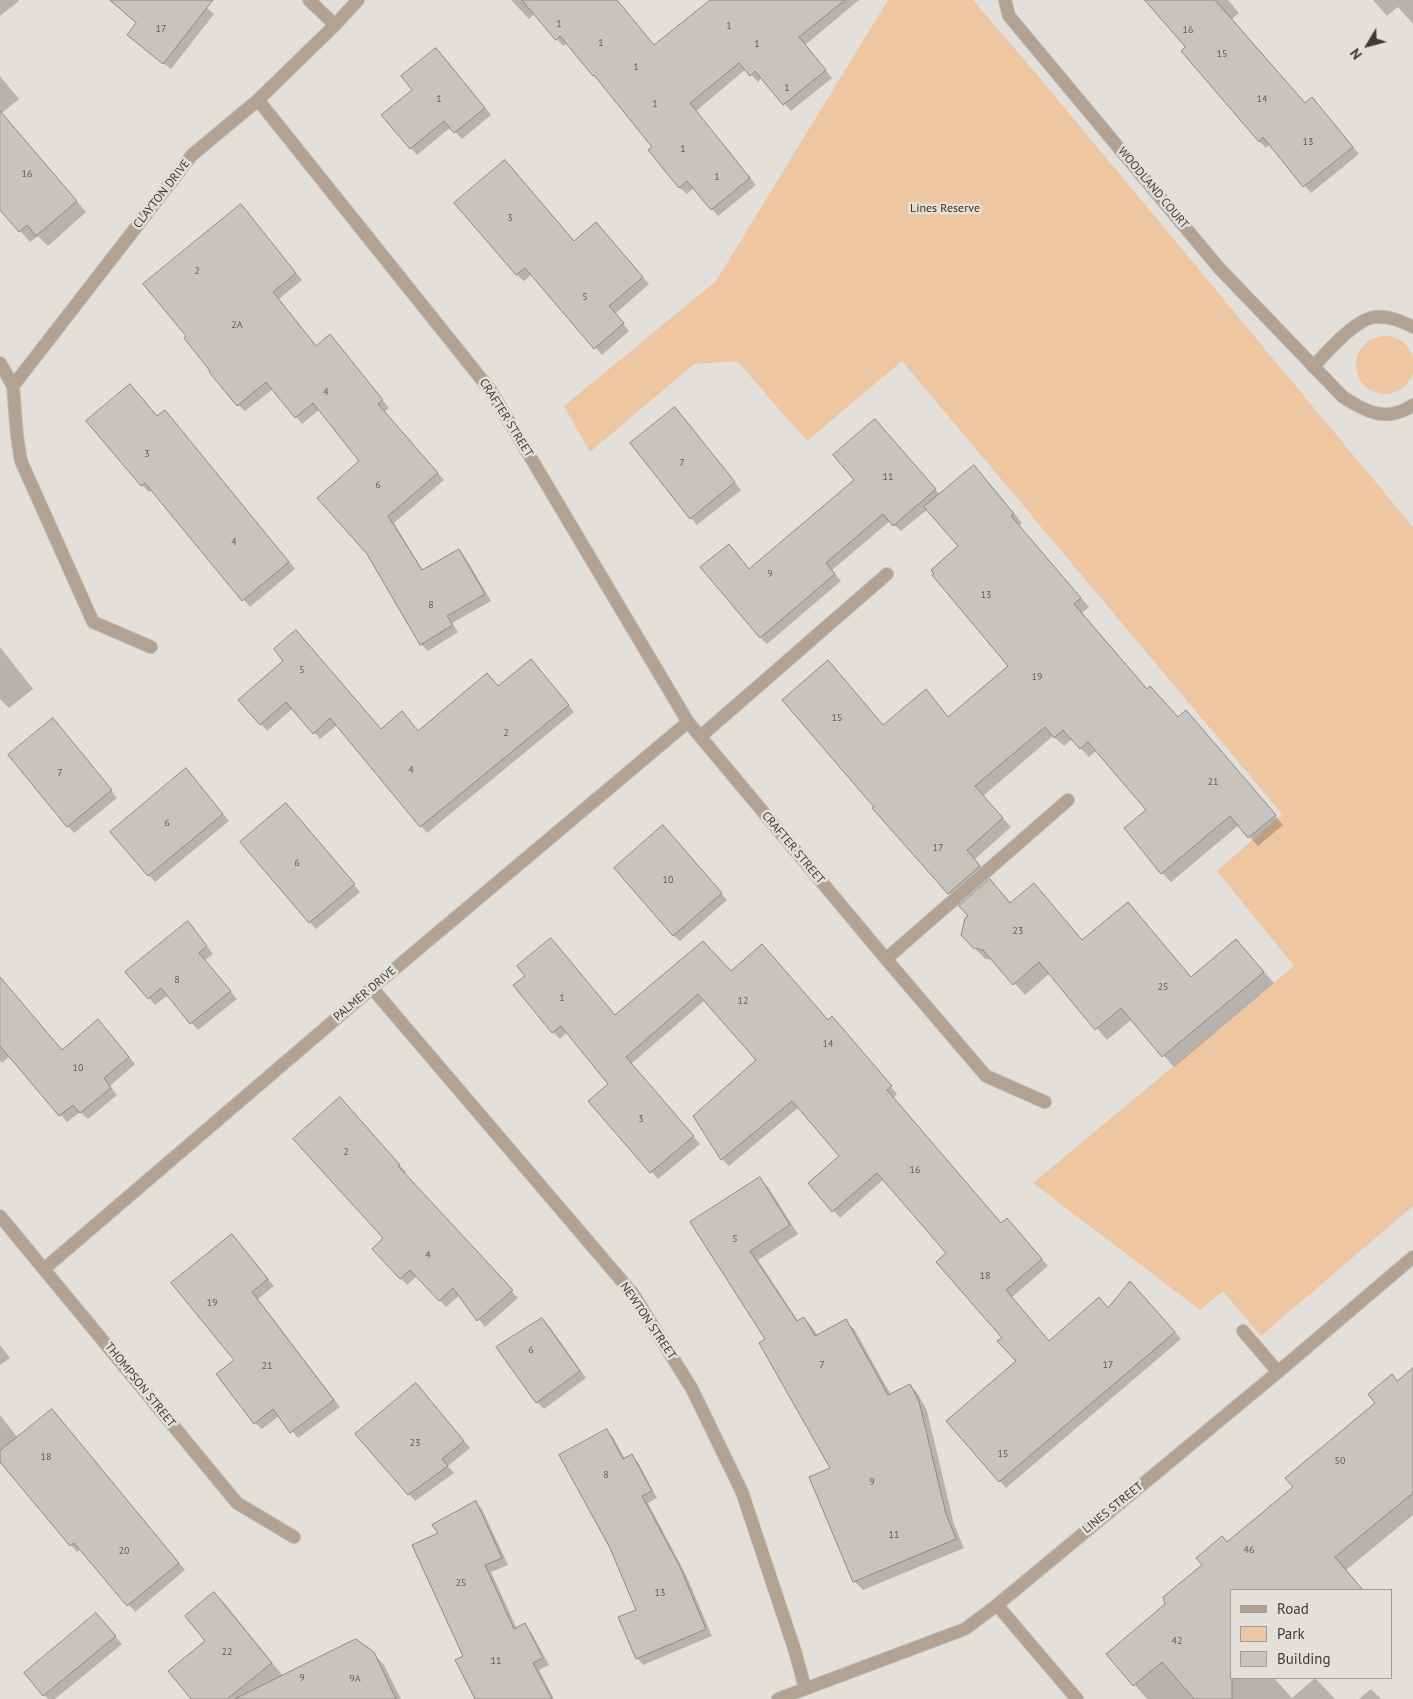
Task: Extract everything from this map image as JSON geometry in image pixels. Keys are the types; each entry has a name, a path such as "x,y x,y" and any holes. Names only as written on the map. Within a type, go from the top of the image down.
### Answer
{"street":[{"path":"309,0 335,25"},
{"name":"CLAYTON DRIVE","path":"13,386 192,154 258,100 358,0"},
{"name":"WOODLAND COURT","path":"1005,0 1009,16 1219,268 1343,397 1360,408 1376,415 1394,413 1413,405"},
{"name":"CRAFTER STREET","path":"258,100 491,391 688,722 986,1076 1046,1102"},
{"path":"1313,367 1352,328 1375,317 1398,318 1413,327"},
{"path":"0,363 13,386 16,436 21,462 92,622 151,647"},
{"path":"701,736 887,574"},
{"name":"PALMER DRIVE","path":"44,1269 372,988 688,722"},
{"path":"886,959 1068,800"},
{"name":"NEWTON STREET","path":"372,988 633,1294 692,1389 742,1492 795,1651 805,1688"},
{"name":"THOMPSON STREET","path":"0,1216 237,1503 294,1537"},
{"name":"LINES STREET","path":"778,1699 966,1628 997,1605 1278,1372 1413,1257"},
{"path":"1243,1331 1278,1372"},
{"path":"997,1605 1077,1699"}],"green space":[{"name":"Lines Reserve","path":"888,0 973,0 1413,527 1413,1206 1261,1336 1223,1291 1200,1310 1033,1183 1294,966 1217,871 1282,814 902,361 807,441 737,361 694,364 590,452 564,406 716,281"},
{"path":"1385,336 1396,338 1409,349 1414,365 1412,376 1401,389 1385,394 1374,392 1361,381 1356,365 1358,354 1369,341"}],"building":[{"path":"110,0 213,0 163,64 127,35 136,23"},
{"path":"522,0 617,0 654,45 710,0 845,0 799,37 826,70 783,105 755,71 750,76 739,63 690,103 750,178 711,210 687,181 679,188 648,150 652,147 594,75 560,36 556,40"},
{"path":"1145,0 1215,0 1305,103 1312,97 1353,147 1303,187 1263,137 1259,142 1181,51 1185,47"},
{"path":"436,48 485,108 454,133 444,121 410,149 381,115 412,90 401,76"},
{"path":"0,111 77,201 36,236 27,225 19,232 0,210"},
{"path":"505,160 574,241 596,222 643,277 609,306 624,323 594,349 525,268 516,275 454,203"},
{"path":"241,204 296,273 273,292 316,346 330,334 383,400 378,404 438,473 388,516 422,570 459,549 485,594 447,616 453,625 420,645 367,554 317,498 359,461 313,403 295,418 266,382 237,406 184,338 186,336 143,284"},
{"path":"130,384 157,416 165,410 289,562 242,601 145,483 141,486 86,421"},
{"path":"675,407 735,482 690,519 630,443"},
{"path":"875,419 936,489 893,526 883,514 826,563 835,574 760,638 700,567 729,544 749,569 854,480 833,455"},
{"path":"974,465 1014,514 1011,516 1081,598 1074,604 1147,689 1150,686 1178,717 1186,710 1276,815 1248,838 1230,816 1161,874 1124,828 1146,810 1088,742 1080,749 1063,730 1054,738 1045,727 975,786 1003,818 967,850 980,866 948,894 872,808 874,807 782,700 828,660 883,725 926,689 948,717 1008,666 932,575 934,574 931,570 958,546 924,507"},
{"path":"296,630 381,729 402,711 418,731 487,673 498,686 531,659 569,705 420,827 330,718 313,734 286,702 260,725 238,700 283,661 274,649"},
{"path":"53,718 112,790 67,827 8,755"},
{"path":"186,768 223,814 148,876 110,832"},
{"path":"286,803 355,884 309,923 240,842"},
{"path":"663,825 722,893 673,936 614,868"},
{"path":"990,879 1010,903 1034,883 1082,940 1128,902 1191,977 1236,939 1264,972 1162,1057 1121,1008 1095,1030 1039,962 1013,985 983,950 973,948 961,935 965,918 968,916 959,906"},
{"path":"188,921 207,946 199,953 231,991 190,1024 161,988 148,999 125,972"},
{"path":"551,938 615,1015 703,941 731,971 762,944 828,1020 832,1016 892,1086 887,1090 1001,1223 1007,1218 1042,1259 1006,1290 1049,1341 1099,1297 1108,1308 1130,1281 1175,1332 999,1482 946,1421 1016,1361 997,1341 1002,1338 936,1262 946,1253 877,1173 832,1212 808,1183 839,1156 792,1101 721,1160 693,1116 756,1060 698,994 626,1057 694,1136 650,1173 588,1101 608,1084 561,1026 552,1033 513,985 525,976 517,966"},
{"path":"0,977 62,1050 98,1019 129,1057 104,1078 111,1088 80,1113 73,1105 59,1116 0,1046"},
{"path":"340,1097 400,1165 398,1166 513,1290 477,1321 453,1288 439,1301 410,1270 400,1279 372,1249 383,1238 293,1139"},
{"path":"760,1177 790,1225 750,1251 797,1321 804,1317 815,1336 846,1319 888,1395 910,1384 919,1401 946,1514 956,1539 853,1582 809,1477 830,1468 759,1343 765,1339 690,1222"},
{"path":"232,1234 268,1279 252,1292 334,1400 290,1433 273,1409 254,1424 216,1374 234,1360 171,1283"},
{"path":"542,1318 580,1371 536,1403 496,1347"},
{"path":"1413,1368 1413,1493 1335,1557 1362,1589 1230,1589 1230,1679 1232,1679 1232,1699 1194,1699 1162,1662 1133,1686 1106,1654 1165,1604 1163,1597 1202,1565 1196,1558 1222,1536 1227,1542 1293,1487 1285,1478 1375,1403 1368,1394 1392,1374 1397,1381"},
{"path":"416,1383 464,1441 442,1459 448,1466 408,1495 355,1434"},
{"path":"52,1409 179,1563 127,1606 74,1543 70,1546 0,1462 0,1451"},
{"path":"607,1429 623,1459 632,1454 652,1491 642,1496 680,1567 706,1629 636,1659 618,1617 636,1610 610,1548 559,1455"},
{"path":"476,1501 502,1558 485,1565 514,1629 525,1623 543,1658 533,1663 552,1699 475,1699 455,1660 463,1656 412,1545 438,1533 432,1525"},
{"path":"214,1592 272,1663 227,1699 191,1699 168,1671 205,1641 185,1616"},
{"path":"96,1613 116,1636 43,1696 24,1673"},
{"path":"356,1639 374,1652 396,1699 235,1699"}]}
